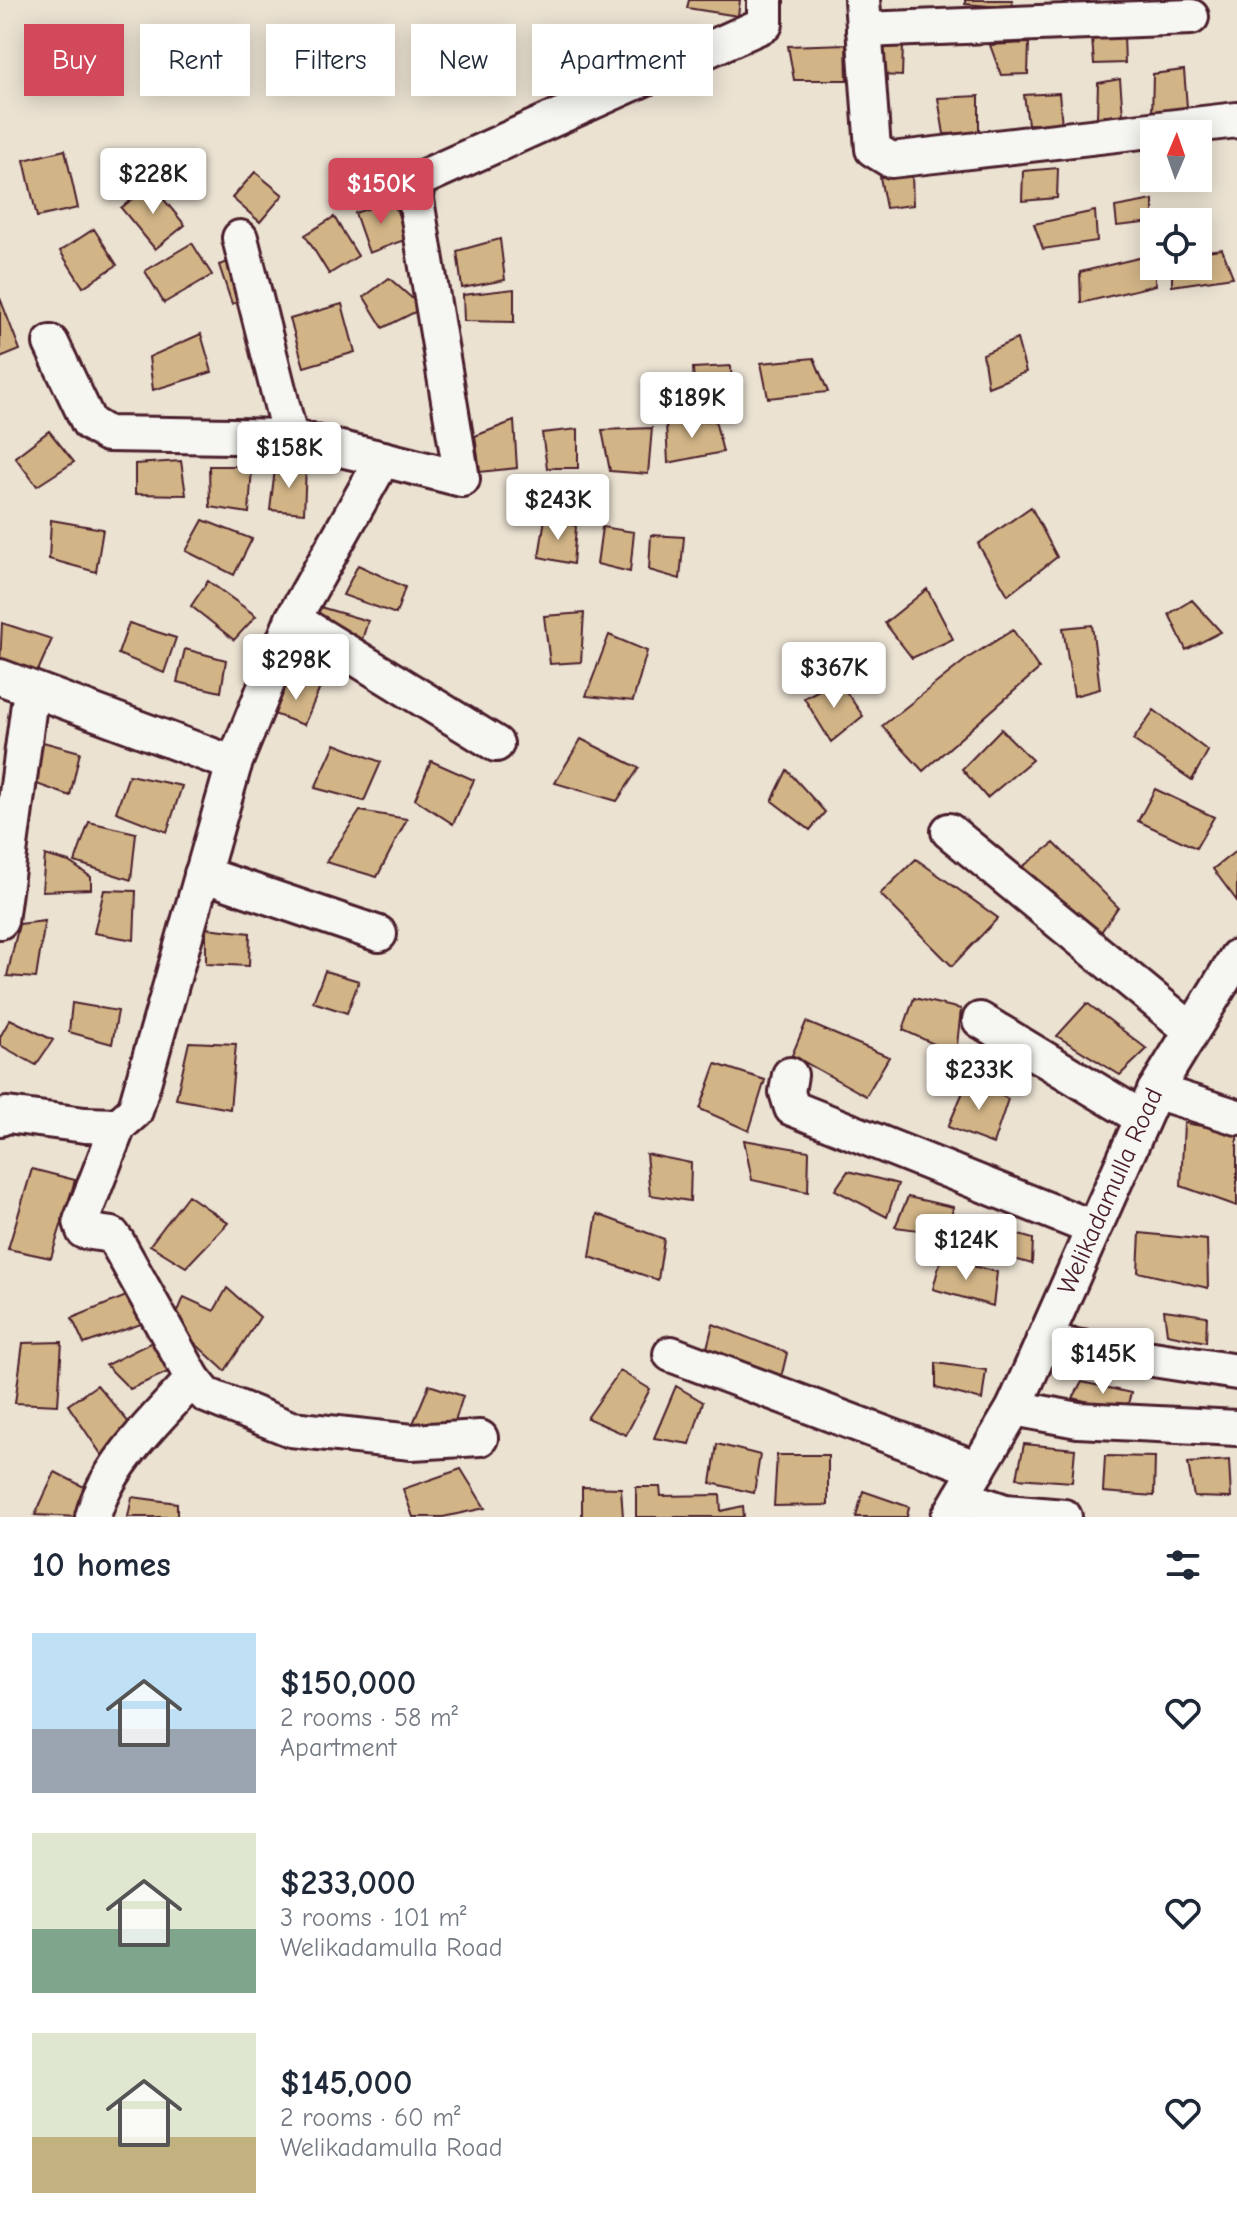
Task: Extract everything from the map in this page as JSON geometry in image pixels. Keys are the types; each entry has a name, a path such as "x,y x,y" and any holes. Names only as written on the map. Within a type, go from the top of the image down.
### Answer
{"street":[{"path":"51,343 89,423 107,434 290,437 462,479 413,182 765,24 765,0"},
{"path":"1191,17 863,15 873,149 891,160 1237,120"},
{"path":"240,238 290,437"},
{"path":"383,459 293,619 234,764 135,1111 118,1126 81,1221 84,1231 112,1235 193,1379 206,1395 291,1429 412,1442 480,1438"},
{"path":"293,619 496,744"},
{"path":"0,921 16,683 234,764"},
{"path":"949,831 1191,1030"},
{"path":"202,874 379,934"},
{"name":"Welikadamulla Road","path":"963,1494 1014,1408 1148,1105 1237,957"},
{"path":"980,1020 1148,1105 1237,1117"},
{"path":"790,1075 787,1092 792,1108 1093,1228"},
{"path":"0,1118 7,1115 118,1126"},
{"path":"1043,1342 1237,1372"},
{"path":"671,1354 1005,1512 1064,1517"},
{"path":"93,1517 97,1502 130,1448 193,1379"},
{"path":"1014,1408 1078,1420 1237,1428"}],"building":[{"path":"689,0 740,0 738,16 687,8"},
{"path":"965,0 1012,0 1013,8 965,4"},
{"path":"1124,36 1125,63 1094,64 1092,38"},
{"path":"1029,43 1028,74 1001,75 990,45"},
{"path":"846,44 847,80 794,80 788,46"},
{"path":"881,45 903,45 902,76 880,75"},
{"path":"1184,70 1188,119 1152,118 1153,74"},
{"path":"1120,79 1123,115 1097,117 1098,83"},
{"path":"1059,93 1062,125 1028,124 1024,95"},
{"path":"979,96 979,133 944,134 938,98"},
{"path":"65,150 78,208 37,217 24,160"},
{"path":"1058,168 1057,198 1022,201 1023,171"},
{"path":"255,172 283,195 260,222 232,198"},
{"path":"912,172 913,205 886,208 880,177"},
{"path":"151,184 185,225 155,249 121,208"},
{"path":"393,200 407,239 369,253 355,213"},
{"path":"1153,200 1153,208 1140,208 1140,223 1117,226 1115,207"},
{"path":"1095,211 1097,241 1043,249 1034,224"},
{"path":"334,217 358,256 329,274 305,235"},
{"path":"94,229 117,265 83,287 60,251"},
{"path":"500,239 505,280 462,288 457,251"},
{"path":"192,243 212,275 164,303 145,271"},
{"path":"1222,249 1233,277 1172,286 1172,280 1212,280 1212,250"},
{"path":"1140,258 1140,280 1155,280 1156,285 1081,303 1080,272"},
{"path":"234,260 246,299 232,304 219,265"},
{"path":"389,278 423,308 383,328 364,297"},
{"path":"514,289 514,322 464,321 463,295"},
{"path":"0,298 20,350 0,358"},
{"path":"342,304 355,352 304,367 290,319"},
{"path":"201,334 212,372 153,390 149,357"},
{"path":"1017,339 1026,372 988,387 983,354"},
{"path":"814,358 828,392 768,398 761,363"},
{"path":"731,366 732,406 695,405 693,368"},
{"path":"715,420 723,452 668,463 666,424"},
{"path":"514,421 517,468 480,472 475,436"},
{"path":"652,428 648,474 610,471 602,430"},
{"path":"578,429 578,468 547,468 542,433"},
{"path":"49,431 74,462 37,486 15,457"},
{"path":"181,461 186,495 135,494 135,464"},
{"path":"209,466 252,466 249,513 210,507"},
{"path":"306,466 304,513 270,510 275,469"},
{"path":"1031,507 1057,557 1008,595 978,544"},
{"path":"545,518 576,526 573,564 539,557"},
{"path":"51,520 103,529 96,572 49,559"},
{"path":"203,520 252,539 234,575 186,551"},
{"path":"602,527 634,532 630,572 597,564"},
{"path":"651,535 684,537 680,579 649,570"},
{"path":"358,565 405,587 396,614 343,595"},
{"path":"208,581 256,616 234,640 191,606"},
{"path":"927,589 953,639 912,658 885,623"},
{"path":"1192,600 1221,632 1186,650 1169,614"},
{"path":"320,607 368,621 360,646 315,623"},
{"path":"584,613 581,662 550,664 544,616"},
{"path":"2,623 52,639 37,673 0,664"},
{"path":"129,623 176,638 164,673 118,654"},
{"path":"1092,625 1100,689 1074,696 1063,628"},
{"path":"1013,630 1039,669 923,771 882,726 968,658"},
{"path":"609,635 647,651 633,701 586,696"},
{"path":"185,649 226,660 221,692 177,682"},
{"path":"286,680 320,688 304,725 271,713"},
{"path":"838,680 863,716 831,742 804,698"},
{"path":"1154,710 1208,751 1192,780 1133,740"},
{"path":"1001,729 1032,760 987,798 962,769"},
{"path":"581,739 639,768 617,801 555,783"},
{"path":"43,742 80,752 70,796 31,782"},
{"path":"335,744 381,762 364,801 315,788"},
{"path":"431,761 474,780 453,824 415,799"},
{"path":"787,770 825,812 810,830 772,801"},
{"path":"129,775 182,786 167,832 116,812"},
{"path":"1155,789 1214,817 1196,848 1138,821"},
{"path":"360,811 407,819 377,877 326,862"},
{"path":"89,822 136,833 131,880 75,862"},
{"path":"1054,843 1118,907 1097,938 1018,870"},
{"path":"1237,850 1237,901 1213,869"},
{"path":"45,855 69,862 91,877 91,889 42,891"},
{"path":"916,859 998,918 952,966 880,894"},
{"path":"104,890 136,891 134,940 94,933"},
{"path":"45,921 36,978 7,976 19,924"},
{"path":"206,928 250,933 249,966 206,964"},
{"path":"325,971 359,981 347,1013 313,1002"},
{"path":"914,998 961,1009 956,1054 903,1030"},
{"path":"72,1003 118,1011 112,1044 69,1032"},
{"path":"1087,1003 1147,1049 1120,1075 1057,1036"},
{"path":"10,1019 53,1040 36,1065 0,1045 0,1037"},
{"path":"806,1022 889,1057 866,1096 792,1055"},
{"path":"189,1042 236,1044 230,1109 176,1099"},
{"path":"716,1064 765,1080 749,1131 700,1109"},
{"path":"969,1078 1008,1099 993,1144 948,1127"},
{"path":"1184,1123 1237,1132 1237,1206 1181,1186"},
{"path":"744,1140 809,1151 808,1192 752,1180"},
{"path":"646,1154 691,1163 690,1201 650,1195"},
{"path":"32,1169 75,1180 51,1258 8,1249"},
{"path":"848,1171 898,1184 887,1217 835,1190"},
{"path":"188,1195 228,1223 186,1267 150,1245"},
{"path":"908,1197 953,1207 949,1234 895,1227"},
{"path":"597,1214 664,1239 658,1280 590,1257"},
{"path":"977,1223 1033,1239 1032,1264 960,1244"},
{"path":"1140,1233 1207,1240 1208,1288 1138,1272"},
{"path":"941,1258 997,1272 993,1306 933,1289"},
{"path":"227,1288 260,1317 225,1371 173,1323 184,1297 214,1311"},
{"path":"136,1292 147,1322 84,1344 72,1318"},
{"path":"1164,1310 1207,1316 1206,1342 1167,1334"},
{"path":"713,1324 787,1353 780,1382 706,1352"},
{"path":"156,1340 170,1371 130,1389 106,1365"},
{"path":"62,1342 58,1405 15,1403 23,1343"},
{"path":"936,1363 986,1370 982,1400 936,1388"},
{"path":"620,1371 650,1389 626,1435 587,1418"},
{"path":"1082,1382 1131,1393 1126,1411 1073,1398"},
{"path":"97,1385 136,1431 103,1457 68,1405"},
{"path":"429,1385 463,1396 452,1431 412,1426"},
{"path":"676,1386 703,1402 690,1444 654,1438"},
{"path":"717,1444 760,1455 754,1493 711,1483"},
{"path":"1024,1444 1075,1449 1072,1482 1017,1478"},
{"path":"777,1455 828,1455 828,1505 774,1506"},
{"path":"1105,1456 1155,1457 1154,1496 1103,1492"},
{"path":"1229,1460 1231,1498 1194,1497 1188,1463"},
{"path":"461,1469 485,1508 443,1517 413,1517 403,1489"},
{"path":"55,1472 88,1489 79,1517 35,1515"},
{"path":"582,1487 621,1488 623,1517 582,1517"},
{"path":"636,1487 660,1487 661,1496 720,1495 721,1511 743,1506 744,1517 636,1517"},
{"path":"863,1491 909,1507 907,1517 856,1517"},
{"path":"132,1497 177,1503 177,1517 128,1517"}]}
